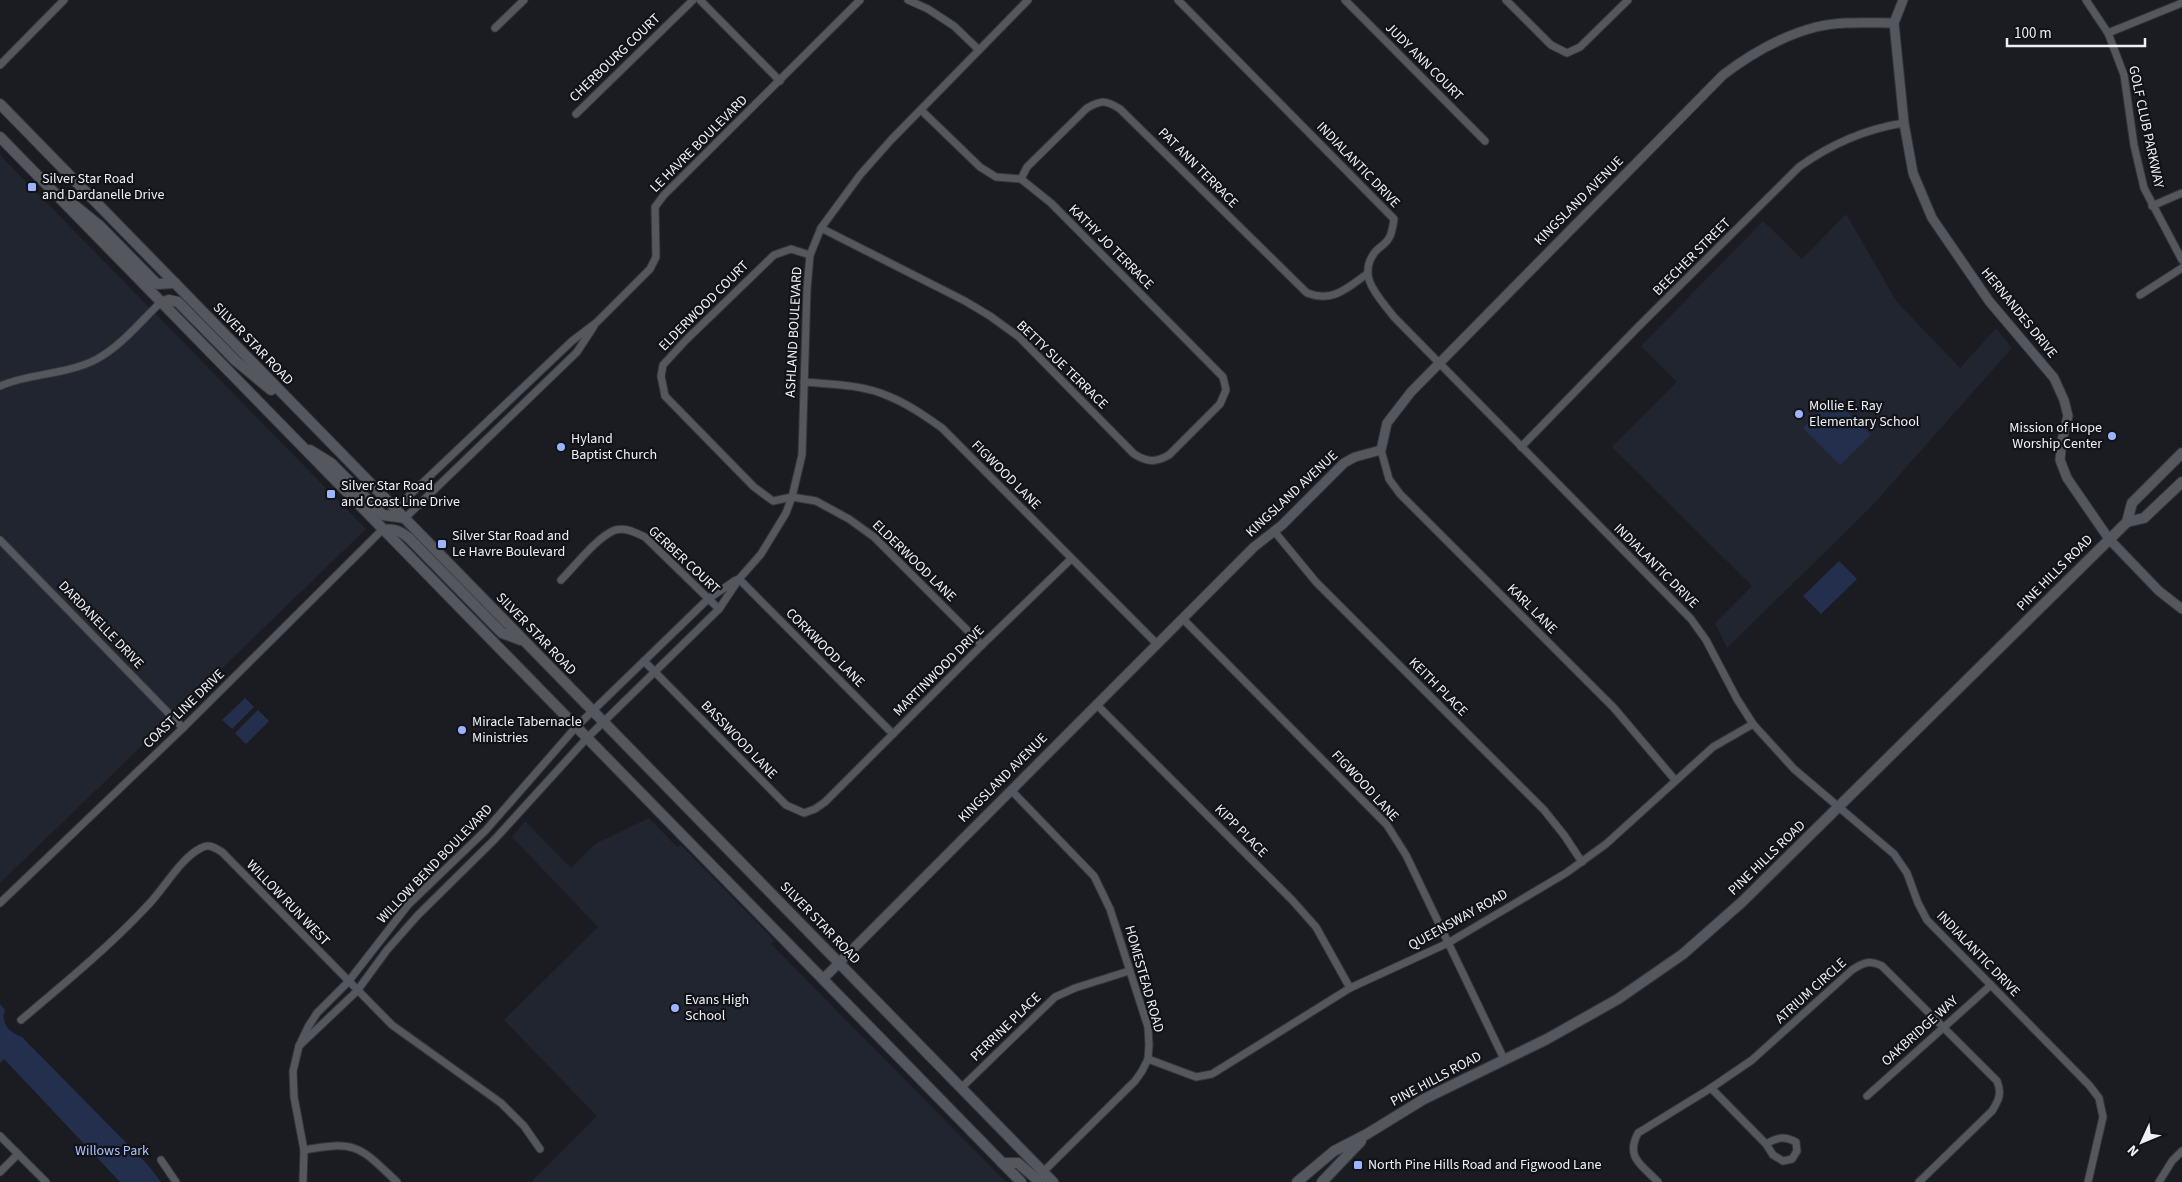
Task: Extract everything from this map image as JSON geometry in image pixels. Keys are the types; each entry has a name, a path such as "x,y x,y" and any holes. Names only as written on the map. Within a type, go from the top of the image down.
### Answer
{"main road":[{"name":"SILVER STAR ROAD","path":"0,104 839,962 961,1088 1042,1177 1053,1182"},
{"path":"0,137 1021,1182"},
{"path":"34,173 100,226 157,284 175,283"},
{"path":"160,302 169,300 178,302 236,361 313,424"},
{"path":"293,438 331,463 383,515 404,518"},
{"name":"PINE HILLS ROAD","path":"2127,522 2132,503 2182,453"},
{"name":"PINE HILLS ROAD","path":"1297,1182 1334,1152 1424,1099 1547,1039 1610,1003 1683,954 1742,902 2109,539 2127,522 2144,518 2182,482"},
{"path":"382,530 392,528 409,538 502,633 524,641"},
{"name":"PINE HILLS ROAD","path":"1322,1182 1367,1134"},
{"path":"1002,1163 1018,1163 1042,1177"}],"street":[{"path":"0,65 64,0"},
{"path":"495,28 524,0"},
{"name":"CHERBOURG COURT","path":"576,114 693,0"},
{"path":"700,0 780,81"},
{"name":"LE HAVRE BOULEVARD","path":"395,509 572,341 597,322 650,269 656,257 654,207 860,0"},
{"path":"908,0 928,8 954,26 979,50"},
{"name":"ASHLAND BOULEVARD","path":"587,738 656,673 719,609 739,578 761,554 775,534 792,497 802,455 806,306 810,255 821,228 860,175 1028,0"},
{"name":"INDIALANTIC DRIVE","path":"1178,0 1394,219 1390,238 1376,251 1370,260 1367,274 1373,289 1394,317 1691,619 1706,640 1753,724 1783,759 1894,854 1907,873 1918,903 1927,920 2089,1085 2098,1098 2103,1117 2088,1182"},
{"name":"JUDY ANN COURT","path":"1345,0 1485,141"},
{"path":"1506,0 1551,45 1567,53 1580,48 1628,0"},
{"name":"HERNANDES DRIVE","path":"1903,0 1894,23 1904,123 1913,173 1932,218 1989,301 2054,378 2064,400 2068,416 2062,440 2060,460 2067,478 2109,539 2160,591 2182,609"},
{"name":"GOLF CLUB PARKWAY","path":"2086,0 2108,33 2124,75 2134,145 2144,188 2182,260"},
{"path":"2108,33 2182,4"},
{"name":"KINGSLAND AVENUE","path":"823,979 1254,548 1344,463 1355,457 1381,450 1385,429 1392,415 1438,363 1723,75 1751,54 1784,37 1818,27 1894,23"},
{"name":"PAT ANN TERRACE","path":"1021,179 1027,167 1087,108 1098,102 1108,102 1120,109 1307,293 1318,297 1338,294 1367,274"},
{"path":"921,110 980,166 996,177 1021,179"},
{"name":"BEECHER STREET","path":"1521,448 1638,327 1799,168 1816,155 1842,141 1878,128 1904,123"},
{"name":"KATHY JO TERRACE","path":"1021,179 1051,203 1223,377 1226,390 1220,404 1194,431"},
{"path":"2152,206 2182,193"},
{"name":"BETTY SUE TERRACE","path":"821,228 990,316 1019,337 1134,454 1146,461 1159,461 1169,455 1194,431"},
{"name":"ELDERWOOD COURT","path":"792,497 773,501 754,487 665,396 661,376 663,365 675,352 774,255 791,249 810,255"},
{"path":"2140,295 2182,268"},
{"path":"0,386 96,360 111,350 160,302"},
{"name":"LE HAVRE BOULEVARD","path":"404,518 577,352 597,322"},
{"name":"FIGWOOD LANE","path":"804,382 838,384 887,395 916,410 942,428 1157,644"},
{"name":"KARL LANE","path":"1381,450 1389,479 1400,494 1614,708 1675,780"},
{"name":"ELDERWOOD LANE","path":"792,497 816,501 849,519 874,537 982,645"},
{"name":"COAST LINE DRIVE","path":"0,903 183,728 382,530"},
{"name":"GERBER COURT","path":"561,580 604,537 617,530 630,530 645,537 719,609"},
{"name":"KEITH PLACE","path":"1274,531 1316,582 1544,810 1582,862"},
{"name":"DARDANELLE DRIVE","path":"0,540 183,728"},
{"name":"MARTINWOOD DRIVE","path":"825,802 1071,559"},
{"name":"ASHLAND BOULEVARD","path":"576,727 708,599 739,578"},
{"name":"CORKWOOD LANE","path":"739,578 893,734"},
{"name":"FIGWOOD LANE","path":"1183,619 1387,825 1406,855 1504,1059"},
{"name":"BASSWOOD LANE","path":"644,661 786,805 804,813 815,809 825,802"},
{"name":"KIPP PLACE","path":"1097,705 1292,900 1316,927 1350,988"},
{"name":"QUEENSWAY ROAD","path":"1148,1059 1196,1077 1206,1076 1350,988 1448,943 1582,862 1606,844 1675,780 1713,748 1753,724"},
{"name":"WILLOW BEND BOULEVARD","path":"303,1182 304,1150 294,1097 293,1071 299,1046 308,1027 317,1013 348,982 408,905 486,830 576,727"},
{"name":"WILLOW BEND BOULEVARD","path":"299,1046 357,991 418,915 495,839 587,738"},
{"name":"HOMESTEAD ROAD","path":"1011,790 1094,876 1110,909 1148,1027 1148,1059 1135,1081 1042,1177"},
{"name":"WILLOW RUN WEST","path":"21,1020 90,962 150,904 192,854 203,846 213,846 222,852 392,1025 501,1103 524,1126 540,1149"},
{"name":"ATRIUM CIRCLE","path":"1658,1182 1632,1152 1633,1143 1638,1133 1752,1060 1852,970 1863,962 1874,962 1882,966 1997,1081 2001,1090 1998,1102 1992,1111 1919,1182"},
{"name":"PERRINE PLACE","path":"961,1088 1055,997 1075,988 1129,971"},
{"name":"OAKBRIDGE WAY","path":"1867,1096 1991,985"},
{"path":"1711,1088 1766,1144"},
{"path":"0,1136 46,1182"},
{"path":"304,1150 331,1145 354,1147 366,1154 397,1182"},
{"path":"2159,1182 2182,1151"},
{"path":"0,1172 18,1154"},
{"path":"160,1160 176,1182"}],"shaded area":[{"path":"0,155 366,529 0,883"},
{"name":"Mollie E. Ray Elementary School","path":"1846,214 1897,302 1960,368 1996,328 2012,348 1870,508 1727,648 1715,623 1752,586 1612,447 1677,382 1641,346 1763,221 1802,259"},
{"name":"Evans High School","path":"649,818 677,847 681,845 774,940 771,944 1006,1182 531,1182 597,1116 504,1020 598,927 512,837 525,821 571,868 595,844"}],"green space":[{"path":"1833,398 1871,435 1840,465 1803,428"},
{"path":"1839,561 1857,579 1821,614 1803,596"},
{"path":"245,698 254,707 232,729 222,720"},
{"path":"258,710 269,721 246,744 235,733"},
{"name":"Willows Park","path":"0,1004 5,1010 4,1020 7,1027 22,1037 148,1165 161,1182 120,1182 4,1059 0,1063"}],"place":[{"name":"Silver Star Road and Dardanelle Drive","path":"32,187"},
{"name":"Mollie E. Ray Elementary School","path":"1799,414"},
{"name":"Mission of Hope Worship Center","path":"2112,436"},
{"name":"Hyland Baptist Church","path":"561,447"},
{"name":"Silver Star Road and Coast Line Drive","path":"331,494"},
{"name":"Silver Star Road and Le Havre Boulevard","path":"442,544"},
{"name":"Miracle Tabernacle Ministries","path":"462,730"},
{"name":"Evans High School","path":"675,1008"},
{"name":"North Pine Hills Road and Figwood Lane","path":"1358,1165"}]}
